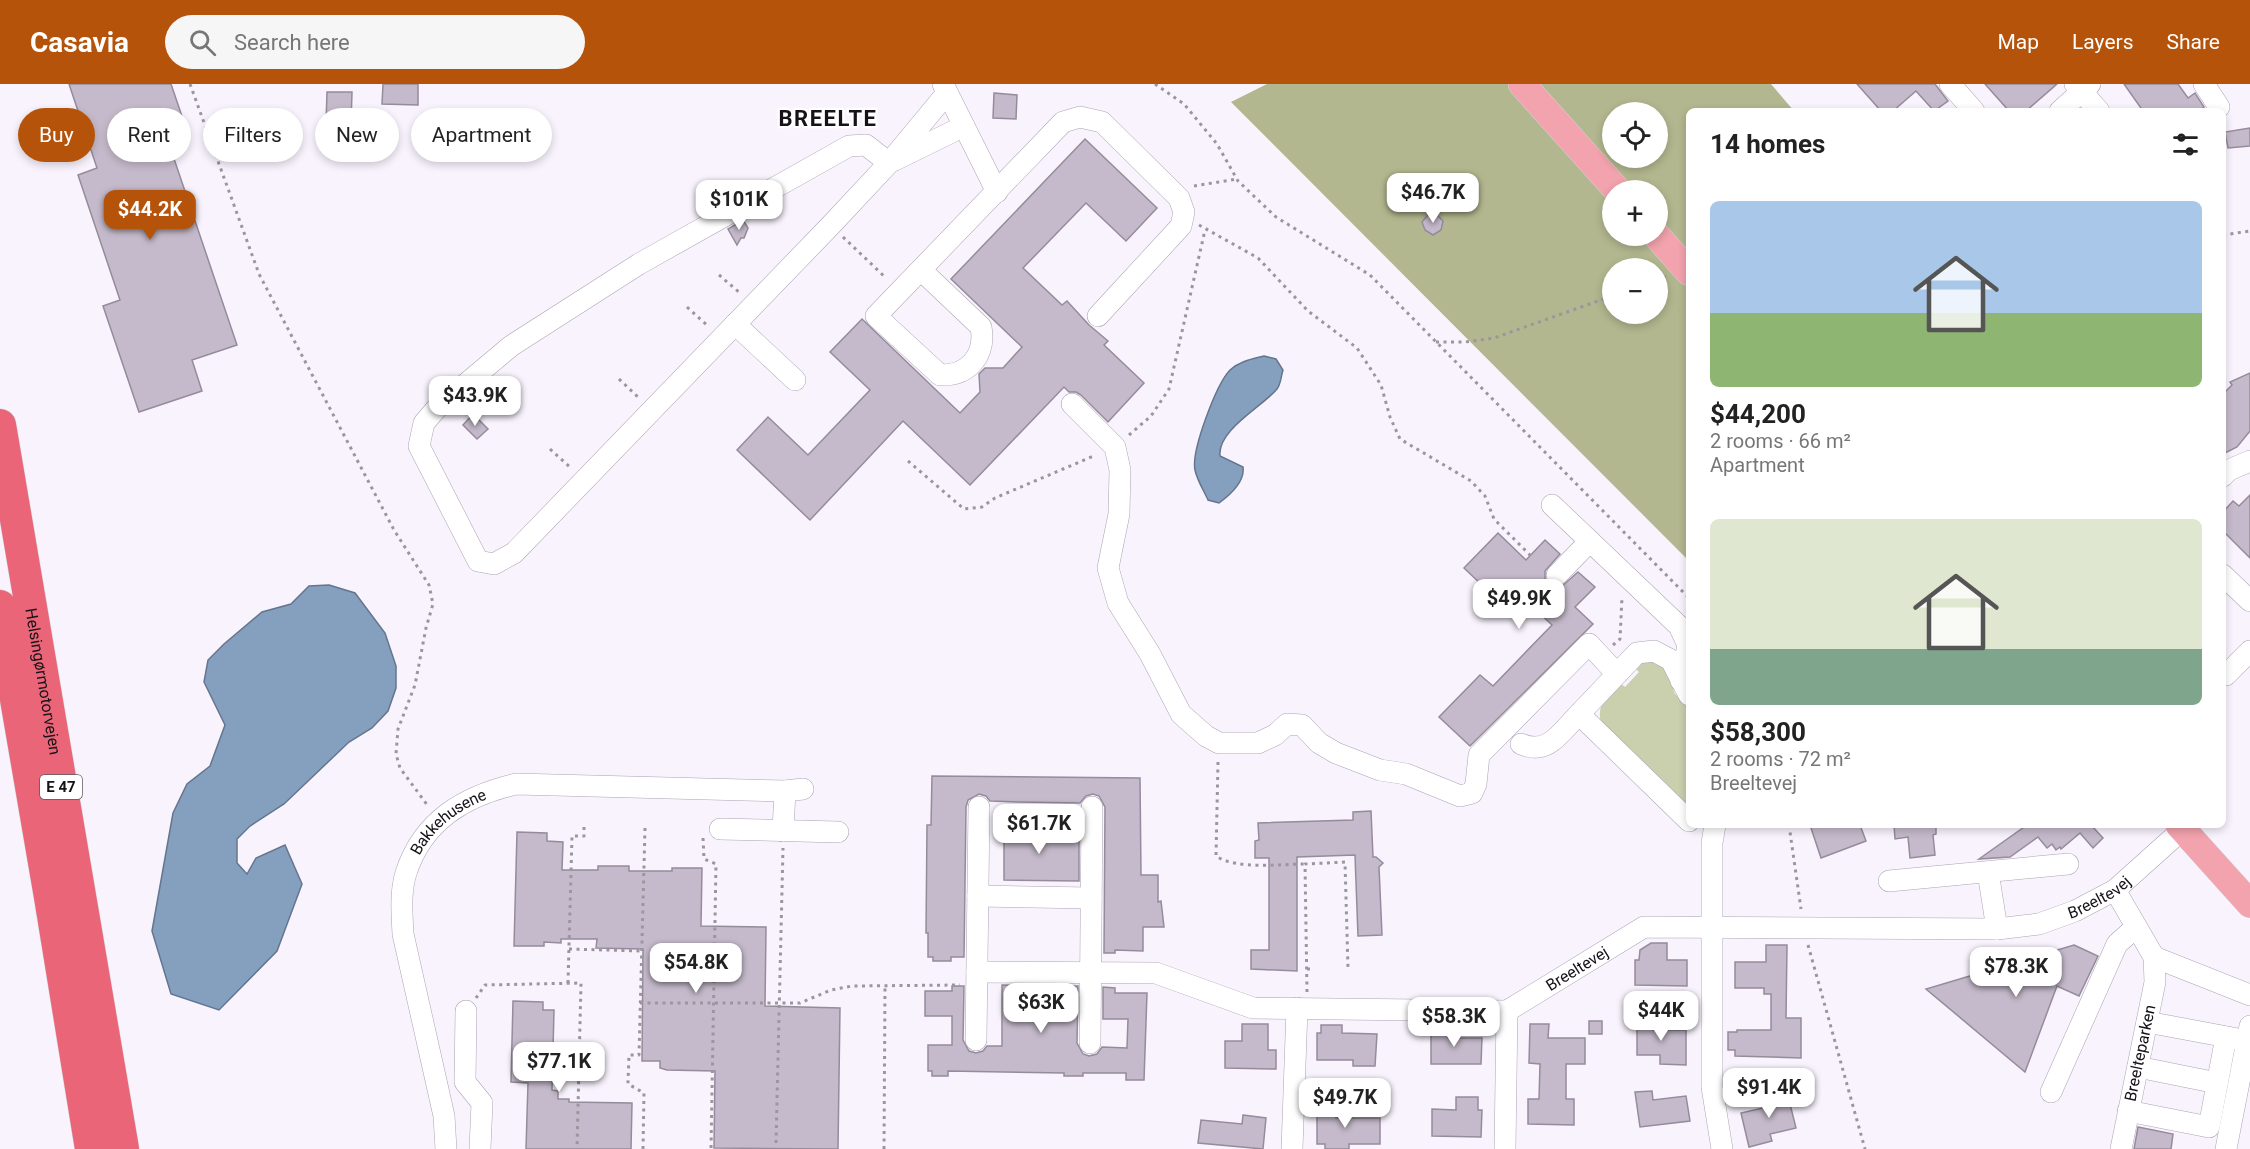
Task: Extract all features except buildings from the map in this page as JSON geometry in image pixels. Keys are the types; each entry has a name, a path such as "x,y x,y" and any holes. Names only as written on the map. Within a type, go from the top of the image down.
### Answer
{"highway":[{"name":"Helsingørmotorvejen","path":"0,424 123,1149"},
{"name":"Helsingørmotorvejen","path":"0,606 91,1149"}],"main road":[{"path":"1522,84 1608,180"},
{"path":"1666,246 1686,269"},
{"path":"2182,828 2250,904"}],"street":[{"path":"2204,84 2219,107"},
{"path":"1950,85 1971,108"},
{"path":"2063,108 2082,86 2097,108"},
{"path":"889,163 866,144 849,146 694,232 554,316 511,346 436,409 424,423 419,446 478,561 494,564 514,553 889,163 945,88 997,192"},
{"path":"921,270 981,327 983,339 980,353 963,371 952,375 940,375 876,316 1063,122 1080,117 1102,122 1179,198 1184,212 1181,226 1098,316"},
{"path":"889,163 964,126"},
{"path":"728,331 795,380"},
{"path":"1072,404 1115,447 1120,470 1119,514 1108,568 1118,603 1150,654 1181,714 1206,736 1219,743 1258,743 1275,735 1287,724 1302,725 1319,743 1336,753 1380,770 1407,774 1460,796 1472,792 1476,784 1479,755 1589,644 1617,674"},
{"path":"2226,473 2250,461"},
{"path":"1552,505 1679,626 1686,641"},
{"path":"1557,575 1590,541"},
{"path":"2226,578 2250,601"},
{"path":"1521,744 1531,748 1542,748 1550,744 1637,653 1654,651 1671,660 1685,688"},
{"path":"2226,675 2250,651"},
{"path":"1579,714 1686,818"},
{"name":"Bakkehusene","path":"446,1149 444,1116 403,934 402,903 406,874 420,846 439,819 464,801 490,790 516,784 794,790 783,831"},
{"path":"976,1040 979,807"},
{"path":"1090,1043 1092,807"},
{"name":"Breeltevej","path":"1507,1011 1644,927 1997,929 2039,924 2075,911 2115,890 2180,828"},
{"path":"712,834 783,831 838,832"},
{"path":"1713,834 1712,1088 1722,1149"},
{"path":"1889,881 2068,864"},
{"path":"1988,872 1997,929"},
{"path":"2115,890 2154,957 2250,995"},
{"path":"978,896 1092,898"},
{"path":"2051,1092 2117,944 2136,927"},
{"name":"Breelteparken","path":"2121,1149 2155,982 2154,957"},
{"path":"977,979 1156,973 1253,1008 1507,1011 1505,1149"},
{"path":"1292,1149 1302,1008"},
{"path":"466,1011 465,1082 482,1103 480,1149"},
{"path":"2147,1022 2226,1037 2249,1034 2226,1149"},
{"path":"2128,1111 2208,1127 2226,1037"},
{"path":"2138,1067 2217,1083"}],"path":[{"path":"190,84 259,274 394,530 429,585 434,603 426,628 416,685 398,729 396,754 404,774 439,819"},
{"path":"1155,84 1184,104 1217,144 1237,179 1276,217 1370,275 1686,595"},
{"path":"1172,191 1237,179"},
{"path":"1184,212 1205,230 1258,258 1308,311 1357,348 1381,385 1390,417 1400,439 1472,481 1485,496 1494,519 1530,555"},
{"path":"831,225 900,292"},
{"path":"2226,235 2250,231"},
{"path":"719,275 754,304"},
{"path":"1436,342 1465,342 1494,338 1602,300"},
{"path":"687,307 728,331"},
{"path":"619,379 652,410"},
{"path":"550,449 584,480"},
{"path":"1600,657 1620,639 1622,612"},
{"path":"1219,743 1216,855 1224,861 1244,864 1345,862 1348,969"},
{"path":"568,984 572,836 584,836 584,825"},
{"path":"643,1149 644,1094 628,1084 629,1055 639,1055 645,828"},
{"path":"1789,828 1803,929 1865,1149"},
{"path":"776,1143 783,831"},
{"path":"711,1149 716,864 704,859 712,834"},
{"path":"1302,1008 1307,969 1305,864"},
{"path":"569,949 642,951"},
{"path":"1307,969 1314,969"},
{"path":"640,1003 800,1003 831,990 977,979"},
{"path":"466,1011 485,985 581,983 577,1149"},
{"path":"884,1149 885,985"}],"green space":[{"path":"1267,84 1771,84 1791,108 1686,108 1686,558 1231,102"},
{"path":"1652,657 1666,670 1675,694 1686,703 1686,809 1601,722 1602,705 1618,681 1625,687 1639,672 1633,666"}],"water":[{"path":"1264,356 1276,359 1283,370 1279,385 1226,437 1221,446 1220,456 1243,467 1242,477 1232,492 1219,503 1208,500 1195,470 1197,448 1206,418 1218,389 1230,370 1242,362"},
{"path":"329,585 355,593 385,633 396,666 396,688 388,711 372,728 349,742 284,804 250,826 237,839 237,863 247,874 256,858 285,845 302,884 277,951 219,1010 171,994 152,931 173,813 187,784 210,766 225,725 204,682 208,660 262,612 291,604 309,586"}],"district":[{"name":"BREELTE","path":"828,118"}]}
